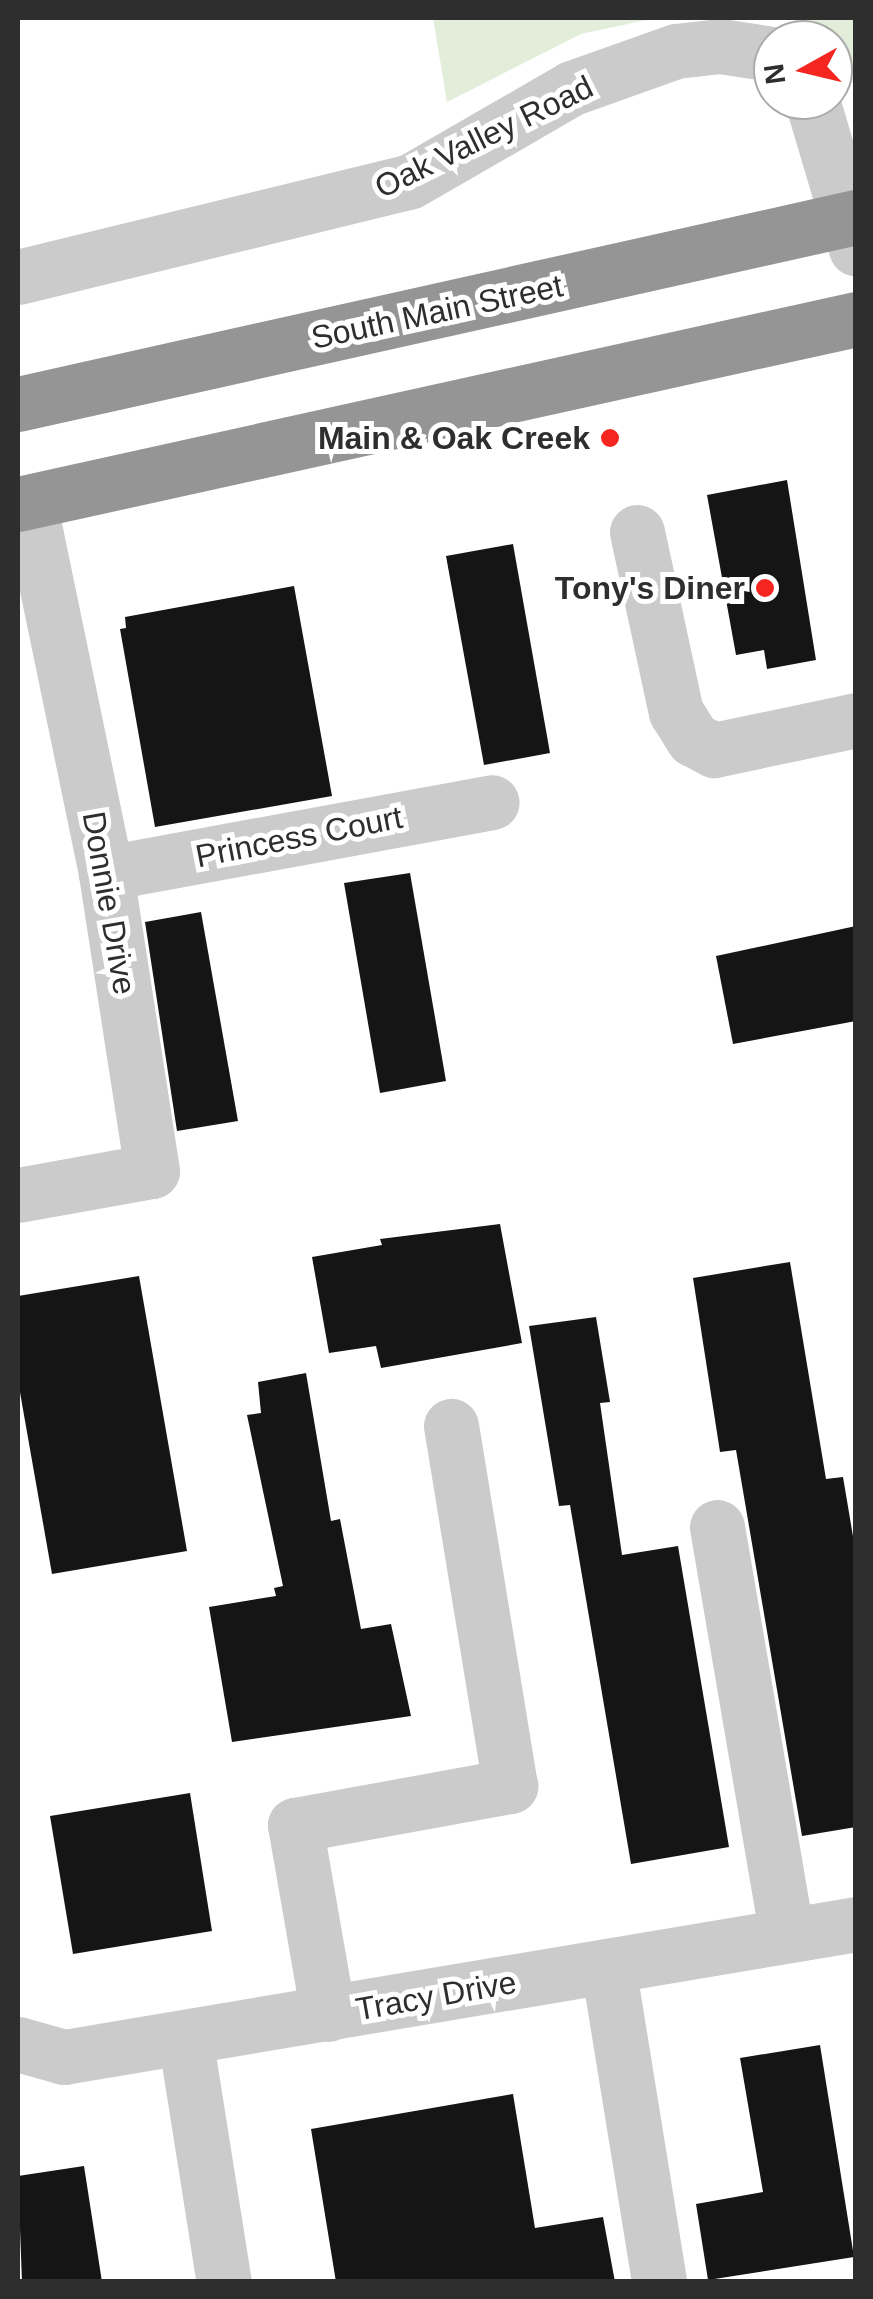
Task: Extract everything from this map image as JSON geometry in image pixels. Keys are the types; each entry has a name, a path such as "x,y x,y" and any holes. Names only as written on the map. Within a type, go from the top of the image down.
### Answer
{"highway":[{"name":"South Main Street","path":"18,404 853,228"},
{"path":"23,503 856,319"}],"street":[{"name":"Oak Valley Road","path":"18,276 409,182 572,88 676,52 720,46 753,51"},
{"path":"818,120 853,228"},
{"name":"Donnie Drive","path":"18,1195 152,1171 106,873 23,503"},
{"path":"637,532 676,712 693,739 714,750 856,720"},
{"name":"Princess Court","path":"106,873 492,802"},
{"path":"328,2014 295,1824 510,1786 451,1426"},
{"path":"717,1527 786,1935"},
{"name":"Tracy Drive","path":"18,2044 64,2057 856,1924"},
{"path":"608,1966 659,2282"},
{"path":"185,2037 224,2282"}],"green space":[{"path":"433,18 656,18 581,34 447,102"},
{"path":"791,18 855,18 855,87 853,20"}],"building":[{"name":"Tony's Diner","path":"787,480 816,660 767,669 764,650 736,655 707,495"},
{"path":"513,544 550,753 484,765 446,556"},
{"path":"294,586 332,796 155,827 120,629 126,628 125,617"},
{"path":"410,873 446,1081 380,1093 344,883"},
{"path":"201,912 238,1121 177,1131 145,922"},
{"path":"856,926 856,1021 733,1044 716,956"},
{"path":"500,1224 522,1343 381,1368 376,1346 329,1353 312,1257 382,1245 380,1239"},
{"path":"790,1262 826,1479 843,1477 856,1554 856,1827 802,1836 736,1450 720,1452 693,1278"},
{"path":"139,1276 187,1551 52,1574 18,1381 18,1296"},
{"path":"596,1317 610,1402 600,1403 622,1555 678,1546 729,1847 631,1864 570,1505 559,1506 529,1326"},
{"path":"306,1373 331,1521 340,1519 361,1629 391,1624 411,1716 232,1742 209,1607 276,1596 274,1588 283,1586 247,1415 261,1413 258,1382"},
{"path":"190,1793 212,1931 73,1954 50,1816"},
{"path":"820,2045 854,2257 708,2280 696,2204 763,2192 740,2058"},
{"path":"513,2094 535,2228 603,2217 615,2282 336,2282 311,2129"},
{"path":"84,2166 102,2282 22,2282 18,2176"}],"place":[{"name":"Main & Oak Creek","path":"610,438"},
{"name":"Tony's Diner","path":"765,588"}]}
